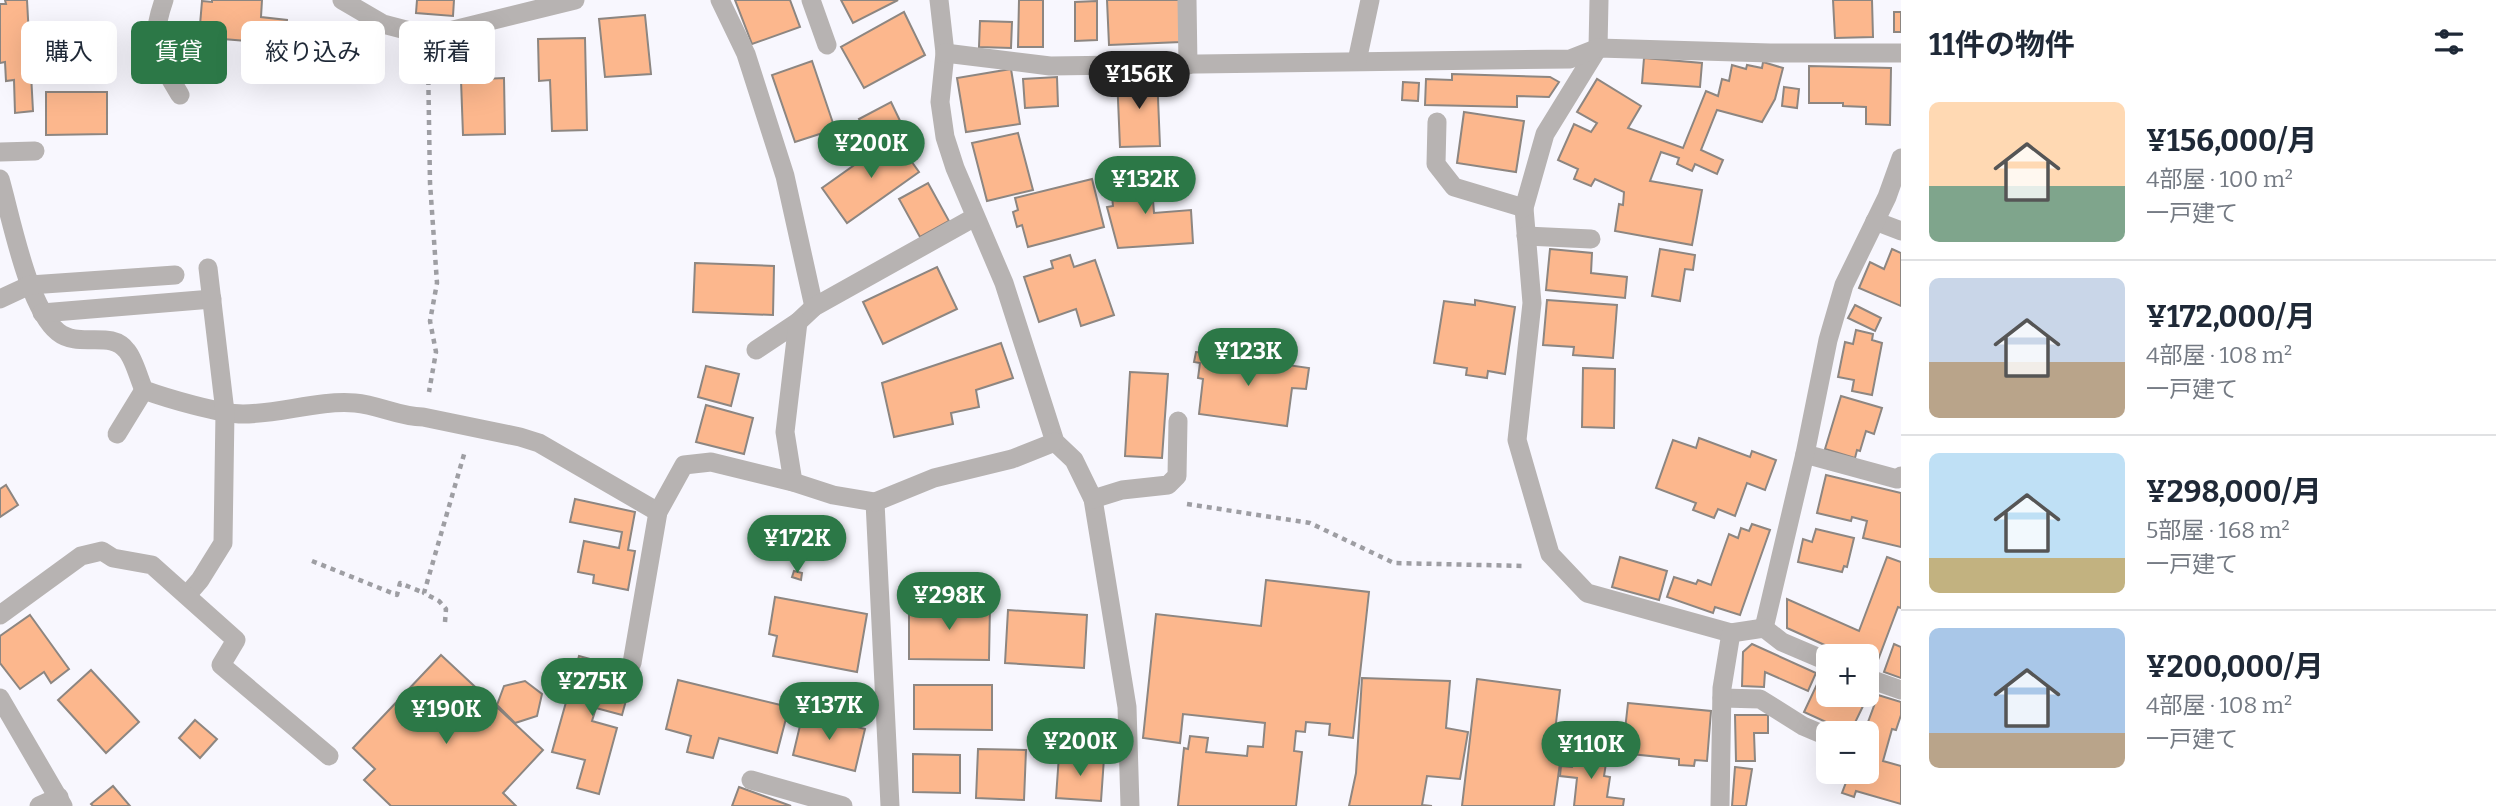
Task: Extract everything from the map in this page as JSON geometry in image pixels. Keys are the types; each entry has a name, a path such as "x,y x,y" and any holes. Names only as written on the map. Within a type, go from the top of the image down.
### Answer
{"street":[{"path":"164,0 155,46 159,59 180,95"},
{"path":"342,0 383,24 399,28"},
{"path":"720,0 746,54 785,176 814,307"},
{"path":"811,0 827,45"},
{"path":"939,0 945,53 940,102 944,137 1004,283 1055,442 1074,460 1093,499 1127,707 1130,806"},
{"path":"1186,0 1188,65"},
{"path":"1357,61 1370,0"},
{"path":"1599,0 1598,48 1545,134 1524,208 1532,303 1517,440 1550,554 1587,593 1731,633 1764,628 1782,642 1816,656"},
{"path":"488,21 566,1"},
{"path":"945,53 1050,66 1570,59 1598,48 1770,53 1901,53"},
{"path":"1437,122 1436,164 1454,187 1524,208"},
{"path":"0,152 35,150"},
{"path":"1764,628 1805,454 1828,340 1844,285 1888,198 1901,158"},
{"path":"0,178 30,285 42,313 59,333 90,342 113,339 118,341 129,353 144,390"},
{"path":"756,349 798,322 814,307 975,217"},
{"path":"1875,221 1901,231"},
{"path":"1526,236 1591,239"},
{"path":"187,595 200,580 223,543 225,412 208,268"},
{"path":"0,299 30,285 175,275"},
{"path":"42,313 212,299"},
{"path":"793,482 785,432 798,322"},
{"path":"144,390 225,412 243,414 356,403 408,417 423,417 520,437 539,443 658,512"},
{"path":"117,434 144,390"},
{"path":"1093,499 1122,490 1168,485 1177,476 1178,421"},
{"path":"632,663 658,512 684,465 712,462 834,495 875,502 934,478 1012,459 1055,442"},
{"path":"1805,454 1897,480 1901,476"},
{"path":"875,502 890,806"},
{"path":"0,615 82,556 102,551 113,558 152,565 236,640 221,666 329,756"},
{"path":"1720,806 1722,698 1731,633"},
{"path":"1879,682 1901,690"},
{"path":"0,698 61,802 39,806"},
{"path":"1722,698 1760,699 1816,732"},
{"path":"751,780 843,806"}],"path":[{"path":"423,417 436,352 430,321 438,283 430,183 429,84"},
{"path":"424,593 471,428"},
{"path":"1177,502 1310,523 1394,563 1531,566 1550,554"},
{"path":"312,561 397,595 400,583 424,593 439,601 446,609 445,622"}],"building":[{"path":"5,0 27,0 28,21 21,21 21,84 32,84 33,111 15,113 14,80 6,81 5,62 0,63 0,4 6,4"},
{"path":"262,0 261,17 287,21 241,21 241,40 227,39 227,21 200,21 202,1"},
{"path":"417,0 454,0 453,16 416,13"},
{"path":"735,0 790,0 800,27 752,44"},
{"path":"841,0 898,0 853,23"},
{"path":"1019,0 1043,0 1043,47 1018,47"},
{"path":"1107,0 1180,0 1181,42 1109,45"},
{"path":"1833,0 1872,0 1873,37 1835,38"},
{"path":"1097,1 1097,40 1075,41 1075,2"},
{"path":"904,12 925,55 864,88 841,47"},
{"path":"1894,12 1901,12 1901,32 1894,32"},
{"path":"645,15 651,74 605,77 599,19"},
{"path":"980,21 1012,22 1011,48 979,47"},
{"path":"585,38 587,130 552,131 550,80 539,81 538,39"},
{"path":"1644,58 1702,63 1700,87 1642,83"},
{"path":"812,61 835,129 795,142 772,75"},
{"path":"1763,62 1783,68 1775,99 1762,122 1717,110 1701,150 1723,160 1717,174 1695,164 1692,171 1677,164 1679,158 1661,152 1650,181 1702,190 1692,245 1615,231 1619,204 1623,205 1624,192 1595,179 1591,186 1574,179 1578,169 1558,160 1574,124 1591,132 1597,123 1577,112 1597,79 1641,106 1628,128 1683,148 1706,91 1718,96 1722,79 1729,81 1732,65 1746,69 1747,65 1762,68"},
{"path":"1809,66 1891,68 1890,125 1866,124 1866,107 1843,106 1843,103 1809,103"},
{"path":"1011,69 1020,124 966,132 957,78"},
{"path":"1157,74 1160,146 1120,147 1117,76"},
{"path":"1452,74 1550,77 1559,82 1549,97 1517,96 1517,107 1425,105 1426,79 1452,80"},
{"path":"1057,77 1058,106 1025,108 1023,79"},
{"path":"495,78 504,78 505,134 463,135 461,84 495,84"},
{"path":"1403,82 1419,83 1418,101 1402,100"},
{"path":"1784,87 1799,89 1797,108 1782,106"},
{"path":"46,92 107,92 107,134 46,135"},
{"path":"891,102 903,127 871,142 859,119"},
{"path":"1464,112 1524,121 1516,172 1457,163"},
{"path":"1018,133 1033,190 987,201 972,143"},
{"path":"894,137 919,172 847,223 822,188"},
{"path":"1151,174 1154,213 1191,210 1193,243 1118,248 1107,207 1113,206 1110,177"},
{"path":"1092,179 1104,227 1028,247 1022,225 1017,227 1013,212 1018,210 1015,198"},
{"path":"928,183 949,221 920,237 899,199"},
{"path":"1550,249 1592,253 1591,273 1627,277 1625,298 1546,290"},
{"path":"1660,249 1695,255 1693,270 1685,269 1680,301 1652,296"},
{"path":"1892,249 1901,253 1901,306 1859,288 1870,262 1884,269"},
{"path":"1070,255 1074,267 1095,260 1114,315 1081,326 1076,309 1039,322 1024,277 1053,268 1051,261"},
{"path":"695,263 774,266 773,315 693,312"},
{"path":"937,267 957,309 883,344 863,302"},
{"path":"1475,300 1515,307 1505,374 1488,371 1487,378 1466,375 1467,368 1434,363 1444,301 1475,305"},
{"path":"1547,300 1617,305 1613,358 1573,355 1574,347 1543,345"},
{"path":"1855,305 1881,318 1875,331 1848,318"},
{"path":"1856,330 1873,334 1872,340 1882,343 1872,395 1852,391 1854,380 1838,377 1845,342 1853,344"},
{"path":"1001,343 1013,378 976,390 979,407 951,413 953,424 894,437 882,383"},
{"path":"1196,352 1309,368 1306,389 1292,388 1287,426 1199,414 1203,379 1198,378 1200,363 1194,362"},
{"path":"706,366 739,374 731,406 698,397"},
{"path":"1583,368 1615,369 1614,428 1582,427"},
{"path":"1130,372 1168,374 1162,458 1125,456"},
{"path":"1841,396 1882,408 1874,434 1866,431 1855,458 1825,449"},
{"path":"706,405 753,418 744,454 696,442"},
{"path":"1699,438 1750,457 1752,451 1776,460 1765,490 1747,483 1735,516 1718,509 1714,518 1693,510 1696,503 1656,488 1673,440 1696,448"},
{"path":"1826,475 1901,493 1901,547 1863,538 1867,521 1852,517 1851,521 1817,513"},
{"path":"6,485 18,505 0,517 0,489"},
{"path":"575,499 635,512 628,550 635,551 628,590 593,583 594,575 578,572 584,541 619,548 622,532 570,522"},
{"path":"1752,524 1770,530 1740,615 1715,607 1713,613 1667,597 1674,577 1696,584 1698,580 1711,585 1729,534 1738,538 1741,528 1749,531"},
{"path":"1816,529 1854,538 1847,567 1844,566 1842,572 1798,562 1803,539 1812,542"},
{"path":"1620,557 1667,571 1659,600 1612,587"},
{"path":"1887,557 1901,562 1901,608 1898,607 1879,657 1879,644 1822,644 1787,628 1787,599 1859,631"},
{"path":"794,571 802,573 801,580 792,577"},
{"path":"1266,580 1369,592 1353,738 1329,735 1330,724 1306,722 1305,732 1296,731 1294,751 1302,752 1296,806 1178,806 1184,748 1188,749 1190,736 1208,738 1206,752 1247,756 1248,746 1263,747 1265,723 1183,714 1180,743 1143,738 1156,614 1261,626"},
{"path":"775,597 867,614 857,672 773,656 777,636 769,634"},
{"path":"909,603 990,605 989,660 909,659"},
{"path":"1008,610 1087,615 1084,668 1005,663"},
{"path":"30,615 69,669 51,683 44,672 20,689 0,663 0,636"},
{"path":"1752,644 1816,673 1808,691 1765,672 1764,687 1742,686 1743,652"},
{"path":"1894,644 1901,647 1901,678 1884,672"},
{"path":"441,655 543,750 503,793 516,806 391,806 364,780 375,769 353,748"},
{"path":"579,656 634,671 622,715 596,708 592,721 617,728 599,794 577,788 585,760 552,752"},
{"path":"553,663 569,668 561,694 544,688"},
{"path":"91,670 139,722 106,753 58,700"},
{"path":"1362,678 1450,681 1446,728 1468,732 1460,779 1427,776 1422,805 1432,806 1349,806 1356,773"},
{"path":"1477,679 1560,690 1554,739 1572,741 1569,765 1560,763 1554,806 1462,806"},
{"path":"678,680 789,707 777,753 719,738 713,758 687,752 691,736 666,729"},
{"path":"525,681 542,694 537,716 515,723 497,705 504,686"},
{"path":"914,685 992,685 992,730 914,729"},
{"path":"1816,686 1816,707 1863,707 1856,721 1824,721 1804,712"},
{"path":"1879,695 1901,702 1901,715 1896,730 1892,729 1883,761 1901,766 1901,804 1856,791 1854,797 1842,793 1845,784 1879,784 1879,721 1868,721 1874,707 1879,707"},
{"path":"1628,703 1711,711 1707,761 1695,760 1694,766 1679,765 1679,759 1631,754 1633,731 1625,730"},
{"path":"803,713 865,729 855,771 793,755"},
{"path":"1735,715 1768,715 1768,733 1754,733 1755,761 1736,761"},
{"path":"195,720 217,739 200,758 179,738"},
{"path":"978,749 1026,750 1024,800 976,798"},
{"path":"1574,752 1607,757 1604,776 1610,777 1607,797 1624,799 1623,806 1574,806 1577,778 1560,776 1561,766 1572,767"},
{"path":"913,754 960,755 960,793 913,792"},
{"path":"1059,755 1104,758 1101,801 1056,798"},
{"path":"1735,767 1752,769 1746,806 1732,806"},
{"path":"113,786 130,806 91,804"},
{"path":"739,787 791,806 732,806"}]}
